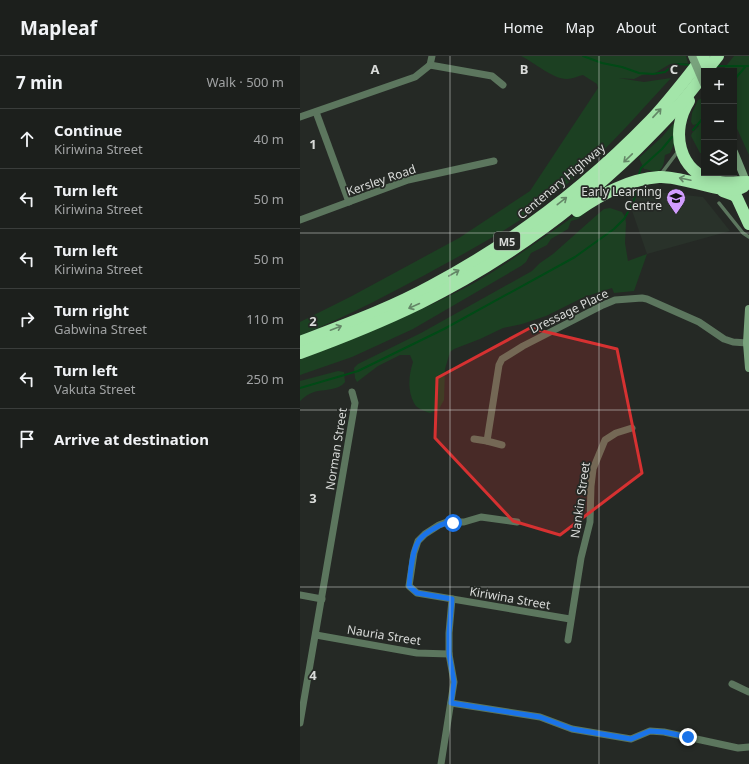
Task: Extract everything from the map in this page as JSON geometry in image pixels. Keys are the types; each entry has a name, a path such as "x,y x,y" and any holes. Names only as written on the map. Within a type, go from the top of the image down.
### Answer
{"highway":[{"name":"Centenary Highway","path":"300,353 355,333 426,300 483,269 554,221 623,163 699,86 699,67 704,56"},
{"name":"Centenary Highway","path":"300,342 360,319 425,289 489,253 522,231 578,188 629,142 699,67 717,56"},
{"path":"699,86 680,120 680,147 687,162 704,177 722,182 748,185"},
{"path":"554,221 570,216 596,199 628,183 659,177 688,180 726,189 740,189 748,185"},
{"path":"715,187 736,196 749,224"}],"main road":[{"path":"699,67 699,86"},
{"path":"737,159 748,185"},
{"path":"749,309 747,343 749,368"}],"street":[{"path":"300,117 415,77 430,65 432,56"},
{"path":"430,65 492,76 503,85"},
{"path":"316,112 349,202"},
{"name":"Kersley Road","path":"300,220 408,180 494,161"},
{"name":"Dressage Place","path":"487,441 499,365 502,359 522,346 612,301 642,298 647,299 699,322 724,339 732,342 747,343"},
{"name":"Norman Street","path":"300,723 355,403 352,392"},
{"name":"Nankin Street","path":"568,640 570,619 581,558 590,522 593,469 605,440 616,433 632,428"},
{"path":"474,439 502,445"},
{"name":"Kiriwina Street","path":"517,522 478,517 464,522 447,522 439,525 425,534 418,541 414,553 409,586 417,593 570,619"},
{"path":"300,595 322,599"},
{"path":"441,764 454,682 449,654 452,599"},
{"name":"Nauria Street","path":"316,635 416,653 449,654"},
{"path":"732,684 749,692"},
{"path":"451,703 540,717 572,729 631,739 650,731 657,731 738,748 749,747"}],"lane":[{"path":"659,177 680,147"},
{"path":"719,203 743,233 749,236"}],"highlighted area":[{"path":"530,328 617,349 642,473 560,535 513,521 435,438 437,378"}],"shaded area":[{"name":"Early Learning Centre","path":"657,192 703,197 730,231 647,254 628,199"}],"green space":[{"path":"521,56 686,56 688,63 670,64 655,73 642,75 634,79 618,78 644,82 671,78 590,164 533,211 489,240 425,275 354,311 300,336 300,322 350,297 459,238 530,191 598,88 597,84 583,75 569,79 561,78 549,73"},
{"path":"734,56 749,56 749,155 737,129 737,68 724,68"},
{"path":"701,99 701,153 691,136 699,126 697,124 693,125 691,122 692,113 698,100"},
{"path":"673,124 675,124 675,142 670,153 665,155 664,163 661,168 657,171 644,169 639,158 662,137"},
{"path":"587,207 590,209 578,219 571,221 568,229 551,239 547,245 531,253 526,262 521,266 413,329 352,357 300,375 300,359 411,314 476,282 519,255"},
{"path":"610,208 622,212 625,217 625,243 628,261 647,254 634,291 614,293 612,288 584,297 546,316 522,324 503,328 454,349 450,352 445,369 444,400 439,409 430,413 416,406 410,393 409,382 413,362 410,355 400,355 378,366 357,382 354,368 358,364 421,333 532,271 604,209"},
{"path":"338,371 344,372 345,382 342,385 312,393 300,401 300,381"}],"waterway":[{"path":"583,56 639,73 653,74 665,72 674,65 678,64 692,65"},
{"path":"716,66 749,66"},
{"path":"737,76 746,66"},
{"path":"693,130 701,121"},
{"path":"638,177 641,168 662,149 672,137"},
{"path":"300,388 358,371 444,329 575,257 614,229 624,219 633,203 637,190"}],"place":[{"name":"Early Learning Centre","path":"676,215"}],"route":[{"path":"453,523 447,522 439,525 425,534 418,541 414,553 409,586 417,593 452,599 449,654 454,682 451,703 540,717 572,729 631,739 650,731 688,737"}]}
